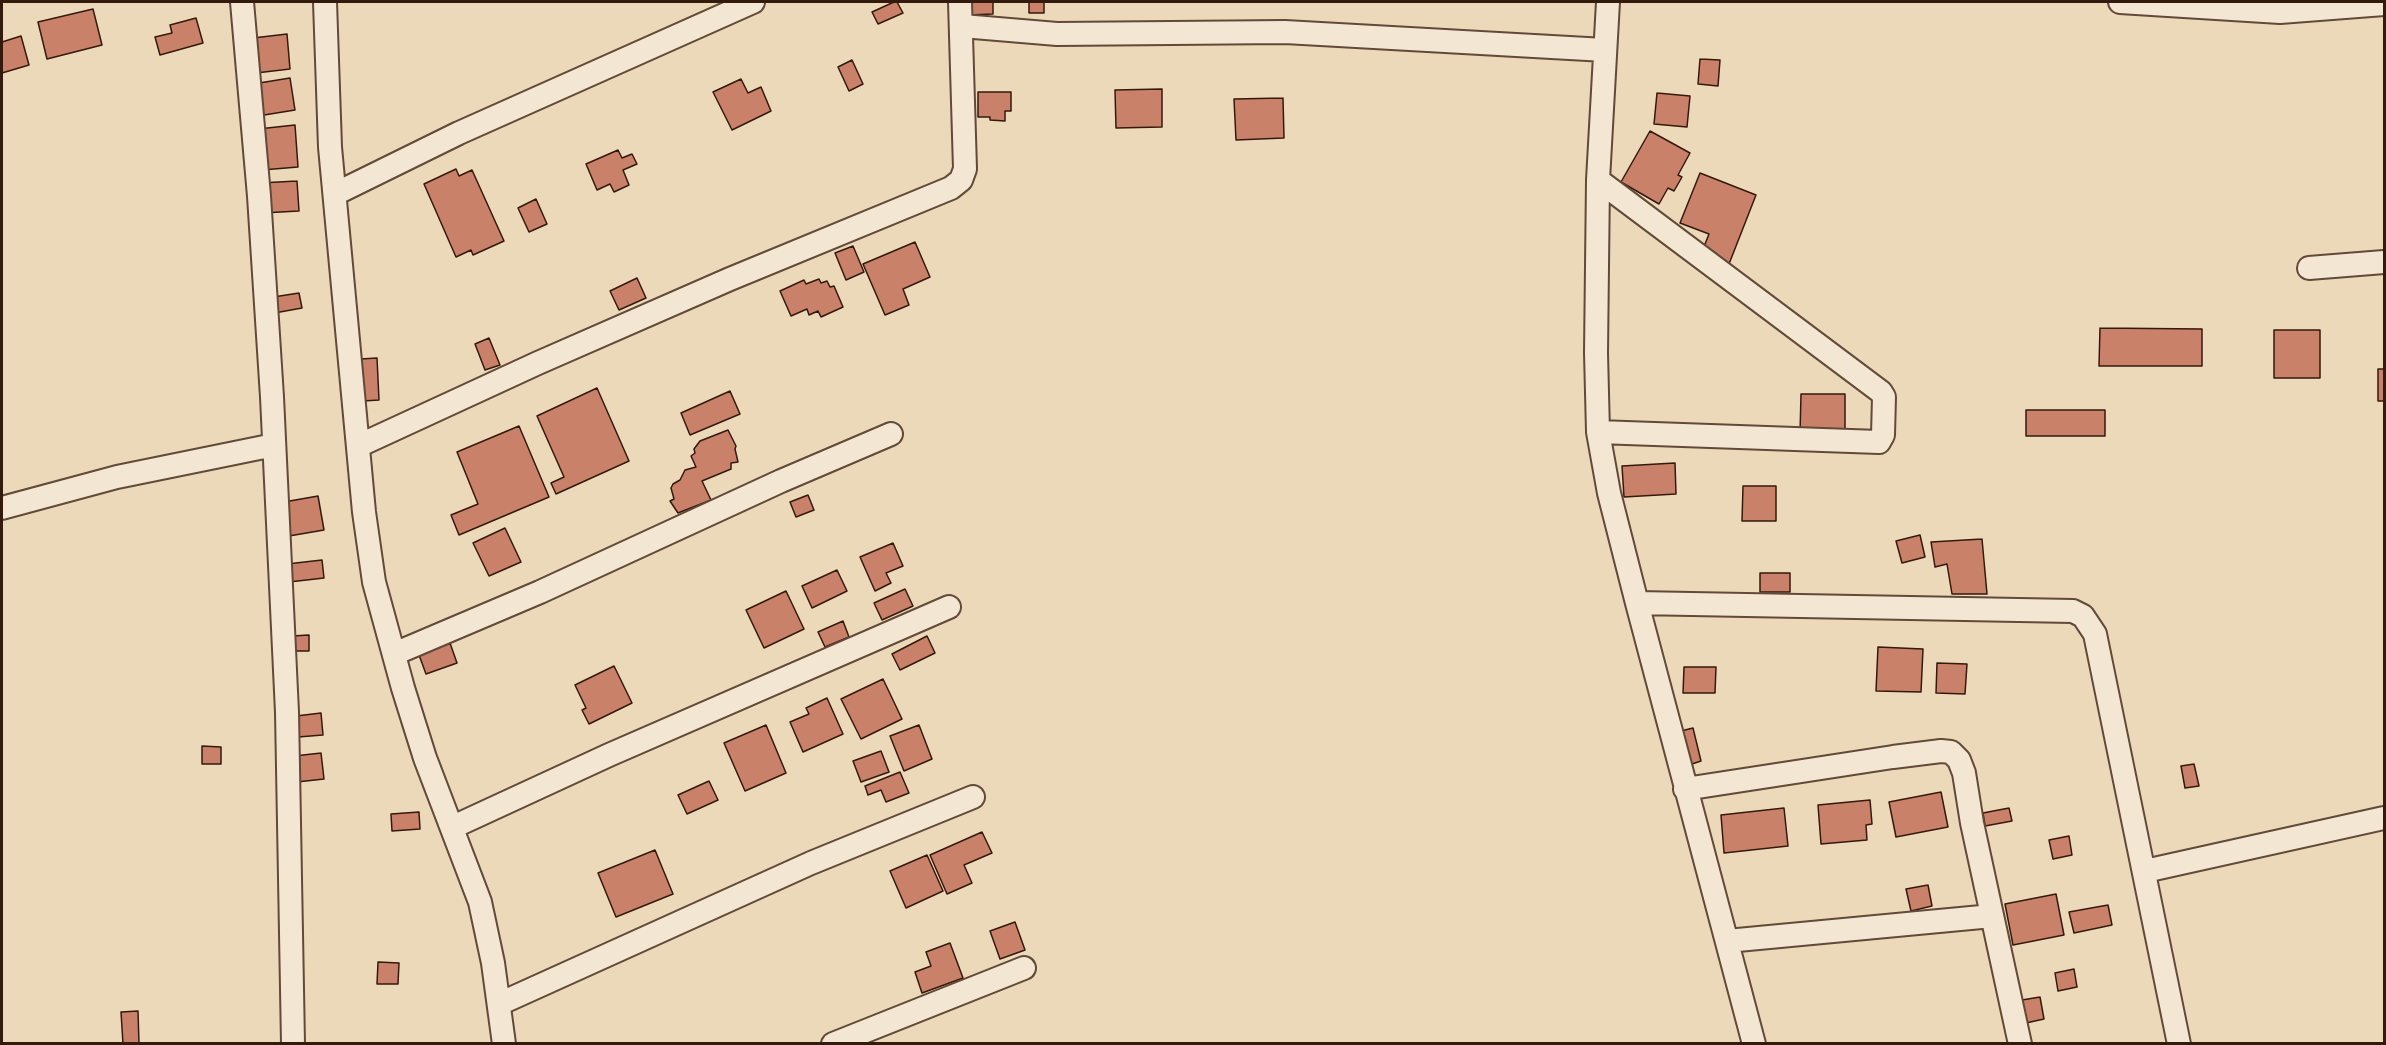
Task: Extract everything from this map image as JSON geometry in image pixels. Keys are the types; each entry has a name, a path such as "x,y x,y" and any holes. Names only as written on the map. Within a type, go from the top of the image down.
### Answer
{"street":[{"path":"242,2 259,196 274,446 287,712 293,1044"},
{"path":"325,2 330,147 364,512 374,582 425,758 480,902 494,963 504,1044"},
{"path":"335,194 459,133 753,2"},
{"path":"358,446 623,325 951,188 961,180 965,169 960,2"},
{"path":"1608,2 1598,180 1596,352 1598,432 1609,493 1637,603 1754,1044"},
{"path":"2120,2 2280,12 2385,4"},
{"path":"962,26 1057,34 1285,32 1605,50"},
{"path":"1598,180 1881,392 1884,397 1883,435 1879,442 1598,432"},
{"path":"2309,268 2385,262"},
{"path":"394,654 540,592 781,481 891,434"},
{"path":"2,508 117,477 274,446"},
{"path":"1637,603 2073,611 2083,616 2095,634 2180,1044"},
{"path":"453,827 609,755 949,607"},
{"path":"1685,789 1893,757 1941,751 1951,752 1959,760 1964,773 1972,824 2020,1044"},
{"path":"499,1004 811,863 973,797"},
{"path":"2145,871 2385,818"},
{"path":"1727,941 1992,916"},
{"path":"833,1044 1024,968"}],"building":[{"path":"897,2 903,13 878,24 872,12"},
{"path":"967,2 993,2 993,14 967,15"},
{"path":"1029,2 1044,2 1044,13 1029,13"},
{"path":"93,9 102,45 47,59 38,22"},
{"path":"196,18 203,43 160,55 155,37 172,33 170,25"},
{"path":"287,34 290,69 256,73 253,38"},
{"path":"21,36 29,65 2,73 2,42"},
{"path":"1700,59 1720,60 1718,86 1698,84"},
{"path":"852,60 863,84 849,91 838,67"},
{"path":"290,78 295,110 258,116 253,84"},
{"path":"741,79 748,93 761,87 771,111 732,130 713,92"},
{"path":"1162,89 1162,127 1116,128 1115,90"},
{"path":"978,92 1011,92 1011,111 1005,111 1005,121 978,117"},
{"path":"1657,93 1690,96 1687,127 1654,124"},
{"path":"1283,98 1284,138 1236,140 1234,99"},
{"path":"295,125 298,167 262,170 258,129"},
{"path":"1650,131 1690,153 1678,175 1682,177 1674,191 1668,188 1659,204 1621,182"},
{"path":"618,150 622,158 632,154 637,164 623,170 629,185 614,192 610,184 597,190 586,164"},
{"path":"456,169 459,176 472,170 504,241 473,255 471,250 456,257 424,184"},
{"path":"1700,173 1756,195 1729,264 1701,254 1709,234 1680,223"},
{"path":"297,181 299,211 262,213 260,183"},
{"path":"536,199 547,224 529,232 518,208"},
{"path":"915,242 930,277 903,289 909,305 885,315 863,264"},
{"path":"853,246 864,272 846,280 835,253"},
{"path":"637,278 646,298 619,310 610,291"},
{"path":"819,279 821,283 827,281 830,287 834,286 843,307 821,317 818,311 809,315 807,309 791,316 780,291 804,280 806,284"},
{"path":"299,293 302,308 269,314 267,298"},
{"path":"2100,328 2202,329 2202,366 2099,366"},
{"path":"2274,330 2320,330 2320,378 2274,378"},
{"path":"489,338 500,365 485,370 475,344"},
{"path":"377,358 379,400 363,401 361,359"},
{"path":"2378,369 2384,369 2384,401 2378,401"},
{"path":"597,388 629,461 556,494 551,483 564,477 537,416"},
{"path":"730,391 740,414 690,435 681,413"},
{"path":"1801,394 1845,394 1845,435 1800,434"},
{"path":"2026,410 2105,410 2105,436 2026,436"},
{"path":"519,426 549,497 459,535 451,515 478,504 457,452"},
{"path":"728,430 736,446 738,462 731,463 731,469 702,481 711,500 678,513 670,501 674,499 671,488 680,480 685,470 696,467 691,456 695,453 694,449 700,441"},
{"path":"1675,463 1676,494 1624,497 1622,466"},
{"path":"1743,486 1776,486 1776,521 1742,521"},
{"path":"808,495 814,510 796,517 790,502"},
{"path":"318,496 324,530 289,536 284,502"},
{"path":"505,528 521,562 489,576 473,543"},
{"path":"1920,535 1925,557 1902,563 1896,541"},
{"path":"1982,539 1987,594 1952,594 1947,564 1935,567 1931,542"},
{"path":"893,543 903,566 886,573 891,583 875,591 860,557"},
{"path":"322,560 324,578 289,582 287,564"},
{"path":"837,570 847,591 812,608 802,586"},
{"path":"1760,573 1790,573 1790,592 1760,592"},
{"path":"905,589 913,606 882,620 874,603"},
{"path":"786,591 804,629 764,648 746,610"},
{"path":"843,621 849,637 825,647 818,632"},
{"path":"309,635 309,651 293,651 292,636"},
{"path":"927,636 935,653 900,670 892,654"},
{"path":"450,643 457,663 426,674 419,655"},
{"path":"1878,647 1923,649 1921,692 1876,691"},
{"path":"1937,663 1967,664 1965,694 1936,693"},
{"path":"614,666 632,703 589,724 582,710 586,708 575,685"},
{"path":"1684,667 1716,667 1715,693 1683,693"},
{"path":"883,679 902,719 861,739 841,699"},
{"path":"827,698 843,734 803,752 790,722 809,714 806,708"},
{"path":"321,713 323,735 298,737 296,716"},
{"path":"766,725 786,773 745,791 724,743"},
{"path":"919,725 932,759 904,771 890,736"},
{"path":"1693,728 1701,761 1689,765 1681,731"},
{"path":"202,746 221,747 221,764 202,764"},
{"path":"881,751 889,772 861,782 853,761"},
{"path":"321,753 324,779 297,782 294,756"},
{"path":"2194,764 2199,786 2185,788 2181,766"},
{"path":"900,772 909,793 886,802 881,790 868,795 865,786"},
{"path":"709,781 718,800 687,814 678,795"},
{"path":"1941,792 1948,827 1896,837 1889,802"},
{"path":"1870,800 1872,824 1866,825 1867,840 1821,844 1818,805"},
{"path":"1784,808 1788,846 1724,853 1721,815"},
{"path":"2009,808 2012,821 1985,826 1983,813"},
{"path":"419,812 420,829 392,831 391,814"},
{"path":"982,832 992,853 964,865 972,883 947,894 930,855"},
{"path":"2069,836 2072,855 2053,859 2049,840"},
{"path":"655,850 673,894 616,917 598,873"},
{"path":"927,855 943,891 906,908 890,871"},
{"path":"1928,885 1932,906 1911,911 1906,889"},
{"path":"2056,894 2064,935 2013,945 2005,904"},
{"path":"2108,905 2112,925 2074,933 2069,912"},
{"path":"1015,922 1025,950 1000,959 990,931"},
{"path":"950,943 963,978 922,993 915,972 931,966 926,952"},
{"path":"378,962 399,963 398,984 377,984"},
{"path":"2074,969 2077,987 2058,991 2055,973"},
{"path":"2040,997 2044,1019 2026,1023 2022,1000"},
{"path":"138,1011 139,1044 123,1044 121,1012"}]}
